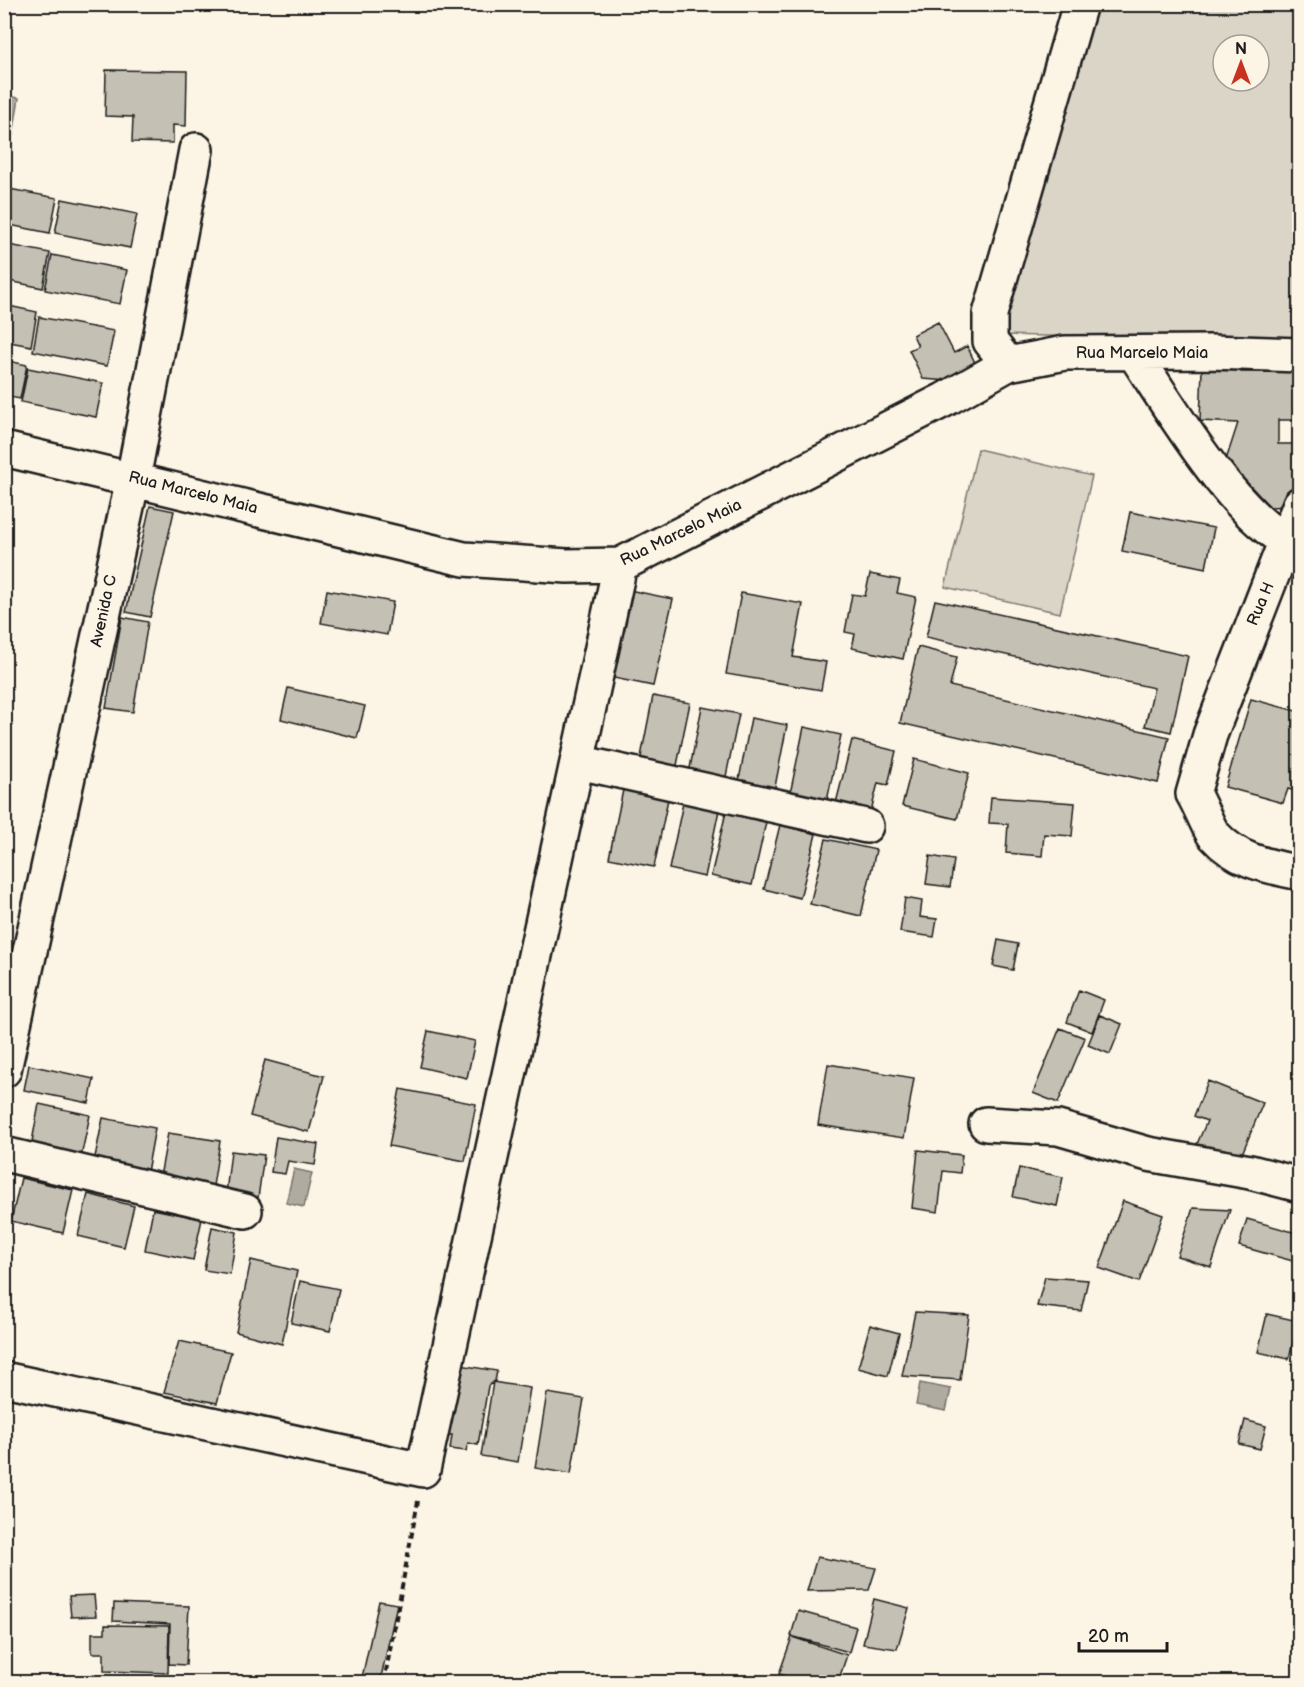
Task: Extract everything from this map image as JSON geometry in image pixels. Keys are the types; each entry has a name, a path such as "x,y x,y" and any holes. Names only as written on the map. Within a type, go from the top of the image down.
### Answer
{"street":[{"path":"1008,364 990,341 990,314 1080,4"},
{"name":"Avenida C","path":"4,1070 133,478 196,150"},
{"name":"Rua Marcelo Maia","path":"4,449 464,559 567,566 620,565 944,400 1008,364 1065,353 1210,352 1299,356"},
{"path":"1134,354 1233,496 1258,522 1293,544"},
{"name":"Rua H","path":"1299,504 1293,544 1210,735 1193,794 1207,817 1213,835 1241,858 1299,873"},
{"path":"4,1379 423,1470 620,565"},
{"path":"578,762 866,825"},
{"path":"986,1124 1058,1128 1148,1154 1299,1185"},
{"path":"4,1154 245,1211"}],"path":[{"path":"384,1683 413,1536 423,1470"}],"shaded area":[{"path":"1092,5 1299,5 1299,341 1001,335"},
{"path":"4,95 19,98 13,135 5,134"},
{"path":"978,449 1092,476 1060,613 945,587"},
{"path":"294,1169 312,1173 304,1207 286,1203"},
{"path":"920,1383 951,1389 946,1411 916,1405"}],"building":[{"path":"106,70 187,71 186,126 173,125 173,143 132,142 133,117 105,116"},
{"path":"4,188 57,198 50,233 4,224"},
{"path":"62,199 137,214 130,248 55,233"},
{"path":"4,244 50,253 43,288 4,280"},
{"path":"52,255 127,270 120,304 45,290"},
{"path":"4,305 37,312 31,346 4,341"},
{"path":"39,317 114,331 107,366 33,351"},
{"path":"938,322 954,353 967,346 977,367 949,381 923,379 909,350 918,346 913,335"},
{"path":"4,360 27,365 20,399 4,396"},
{"path":"28,368 103,383 96,417 21,402"},
{"path":"1241,368 1241,372 1294,372 1295,420 1278,420 1278,444 1297,444 1296,485 1289,506 1270,507 1226,460 1238,423 1200,421 1202,369"},
{"path":"150,506 174,511 150,617 126,612"},
{"path":"1130,512 1214,528 1206,568 1122,551"},
{"path":"870,574 900,580 897,593 916,597 903,659 852,648 855,634 845,632 852,594 865,596"},
{"path":"327,590 393,602 387,635 321,623"},
{"path":"629,590 673,599 653,686 609,677"},
{"path":"741,593 803,604 793,657 826,662 821,690 726,674"},
{"path":"935,600 1188,656 1171,732 1145,726 1154,688 926,637"},
{"path":"122,617 148,622 133,712 106,708"},
{"path":"918,647 957,657 950,686 1169,737 1158,783 900,723"},
{"path":"288,688 365,706 357,738 281,719"},
{"path":"653,696 690,703 676,770 640,762"},
{"path":"1251,699 1300,712 1300,792 1288,789 1283,803 1225,787"},
{"path":"702,707 739,714 725,781 689,773"},
{"path":"751,718 787,725 774,792 738,785"},
{"path":"804,727 841,735 827,801 790,794"},
{"path":"852,740 896,751 888,785 878,783 871,811 836,803"},
{"path":"914,759 969,773 957,819 902,806"},
{"path":"623,790 668,799 654,867 609,858"},
{"path":"991,797 1075,803 1072,836 1044,834 1042,856 1006,853 1008,824 989,823"},
{"path":"683,803 719,810 705,877 669,869"},
{"path":"726,812 766,822 752,885 711,876"},
{"path":"780,825 816,834 800,898 764,889"},
{"path":"826,839 876,850 861,916 810,904"},
{"path":"930,856 954,860 950,887 926,884"},
{"path":"905,898 922,901 920,917 937,919 934,937 900,932"},
{"path":"998,940 1018,944 1013,970 993,966"},
{"path":"1079,990 1104,1000 1092,1032 1067,1022"},
{"path":"1100,1015 1122,1024 1110,1054 1088,1045"},
{"path":"1060,1028 1085,1038 1058,1103 1033,1093"},
{"path":"428,1031 475,1041 467,1078 420,1067"},
{"path":"265,1060 324,1076 309,1132 250,1116"},
{"path":"828,1064 914,1078 904,1138 818,1125"},
{"path":"29,1065 94,1079 89,1103 24,1090"},
{"path":"1208,1081 1263,1103 1239,1161 1197,1144 1207,1121 1194,1116"},
{"path":"400,1089 476,1104 465,1161 389,1146"},
{"path":"39,1104 90,1115 81,1157 31,1147"},
{"path":"103,1118 155,1128 147,1172 94,1162"},
{"path":"168,1133 220,1141 213,1186 160,1177"},
{"path":"276,1137 318,1144 315,1165 288,1161 285,1174 271,1172"},
{"path":"918,1150 962,1155 960,1173 943,1171 938,1212 912,1208"},
{"path":"231,1151 264,1155 258,1198 226,1193"},
{"path":"1019,1168 1063,1177 1057,1206 1013,1197"},
{"path":"21,1178 73,1190 63,1233 11,1221"},
{"path":"88,1194 134,1206 124,1247 78,1236"},
{"path":"1123,1201 1163,1215 1139,1282 1099,1268"},
{"path":"1193,1208 1230,1210 1211,1267 1177,1256"},
{"path":"153,1209 202,1219 193,1260 145,1250"},
{"path":"1247,1219 1300,1234 1300,1263 1239,1246"},
{"path":"212,1227 237,1232 230,1274 204,1270"},
{"path":"251,1260 297,1271 282,1344 236,1332"},
{"path":"1045,1277 1088,1280 1081,1311 1037,1306"},
{"path":"300,1281 339,1289 330,1331 291,1323"},
{"path":"915,1312 969,1315 960,1380 902,1376"},
{"path":"1267,1314 1298,1321 1289,1359 1258,1352"},
{"path":"870,1325 899,1333 888,1376 858,1368"},
{"path":"179,1341 231,1352 217,1403 164,1392"},
{"path":"460,1365 497,1371 495,1381 488,1386 478,1445 468,1443 466,1451 450,1449 452,1435 448,1435"},
{"path":"493,1382 530,1388 518,1462 481,1456"},
{"path":"547,1393 584,1399 571,1474 535,1468"},
{"path":"1245,1420 1266,1426 1260,1449 1239,1444"},
{"path":"817,1557 876,1568 869,1590 807,1591"},
{"path":"94,1595 96,1616 71,1617 69,1596"},
{"path":"874,1599 909,1608 897,1649 863,1644"},
{"path":"379,1601 397,1604 380,1682 361,1682"},
{"path":"114,1603 189,1606 186,1665 169,1664 170,1624 113,1621"},
{"path":"798,1611 856,1627 849,1652 791,1636"},
{"path":"105,1625 169,1626 168,1673 104,1671 104,1653 92,1653 92,1633 105,1633"},
{"path":"792,1637 847,1655 838,1682 805,1682 779,1674"}]}
